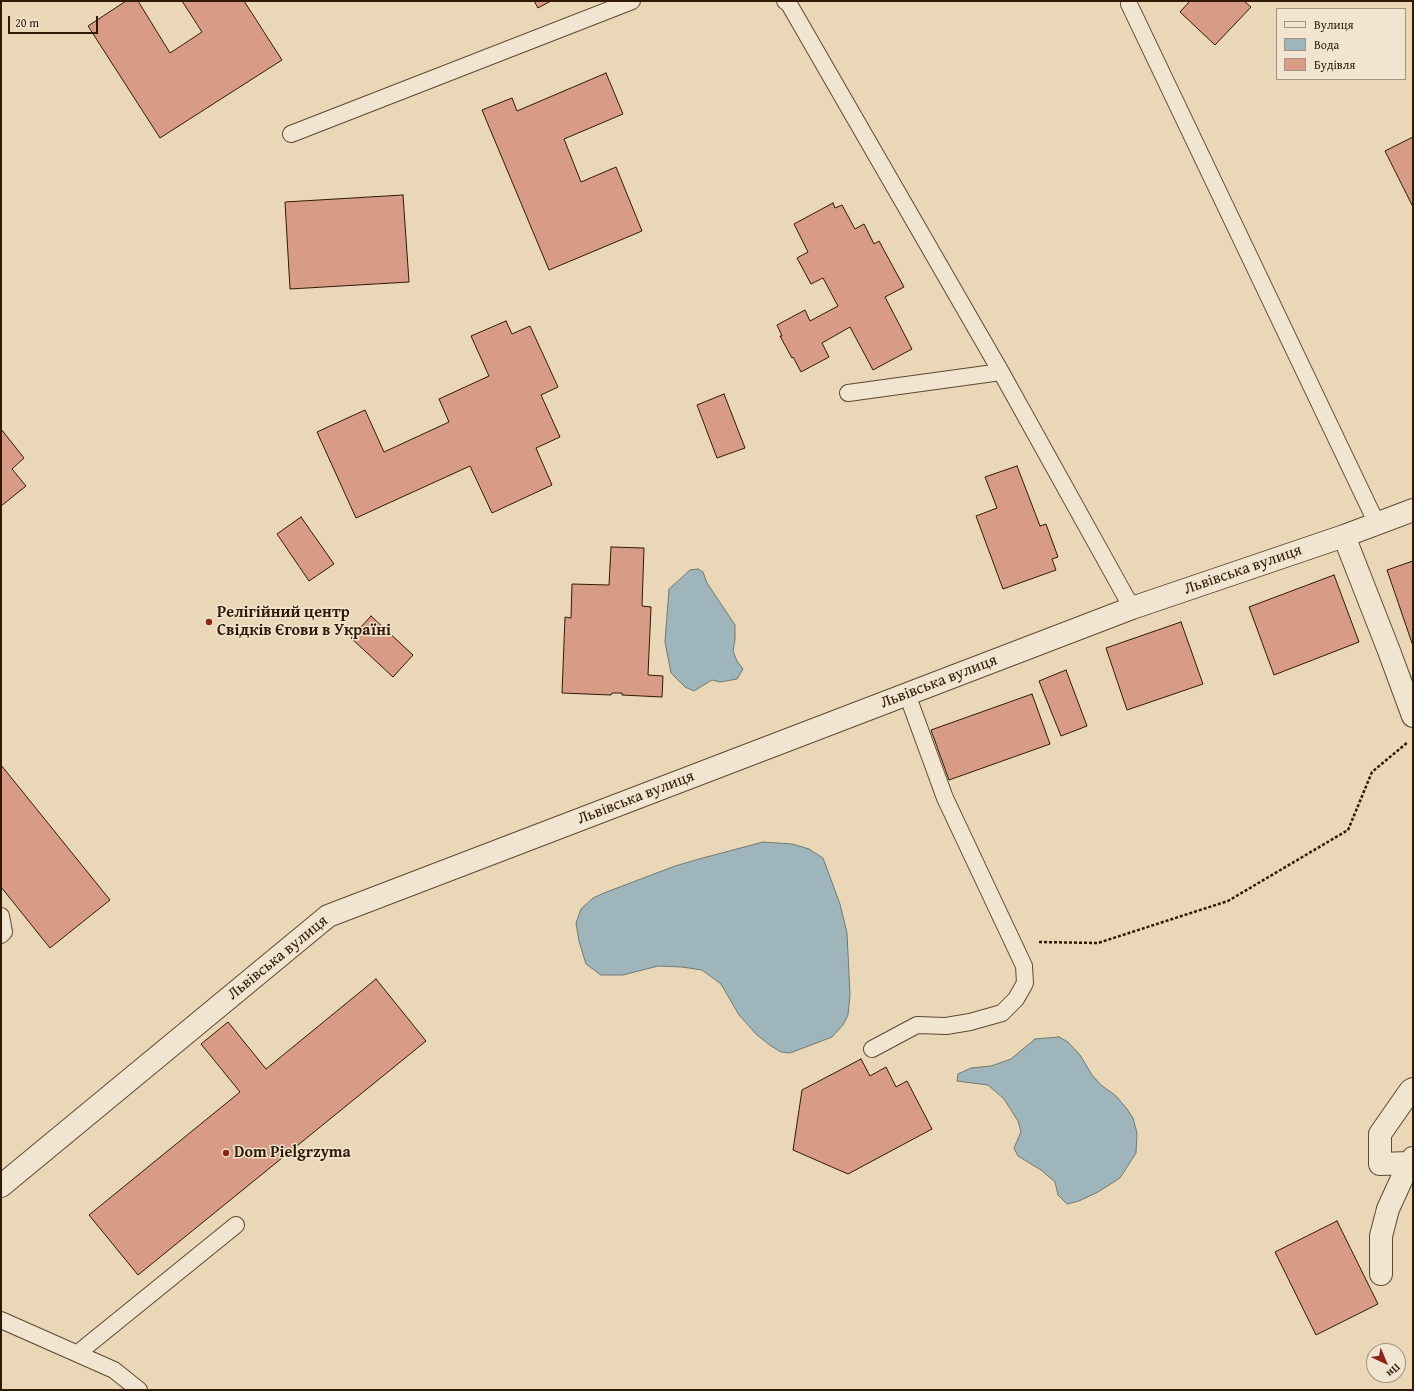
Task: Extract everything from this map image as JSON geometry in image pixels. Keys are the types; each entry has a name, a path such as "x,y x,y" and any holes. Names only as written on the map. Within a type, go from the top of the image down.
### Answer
{"street":[{"name":"Львівська вулиця","path":"1,1186 328,916 1132,608 1344,536 1413,510"},
{"path":"1344,536 1413,716"},
{"path":"1411,1161 1380,1164 1380,1134 1410,1091 1413,1089"},
{"path":"1381,1274 1381,1236 1388,1209 1411,1161"}],"lane":[{"path":"291,134 632,1"},
{"path":"785,1 793,11 1001,372 1132,608"},
{"path":"1129,4 1377,524"},
{"path":"848,392 1001,372"},
{"path":"872,1048 917,1025 946,1026 970,1022 1002,1013 1016,999 1025,983 1024,966 945,798 907,694"},
{"path":"1,916 4,932 1,935"},
{"path":"78,1353 236,1225"},
{"path":"1,1320 114,1370 139,1390"}],"path":[{"path":"1012,941 1098,943 1228,901 1348,830 1372,772 1413,737"}],"water":[{"path":"698,569 703,572 707,583 735,625 733,651 737,661 743,669 737,679 720,682 712,680 694,691 685,687 671,673 665,642 669,589 690,570"},
{"path":"763,842 792,844 809,849 823,858 840,904 847,933 850,995 848,1015 843,1025 832,1037 790,1053 781,1052 757,1035 739,1015 721,984 702,970 658,966 623,975 601,975 586,964 579,941 576,923 581,909 593,898 675,866"},
{"path":"1059,1037 1068,1042 1080,1055 1092,1075 1101,1085 1116,1096 1127,1109 1133,1118 1137,1133 1136,1153 1120,1178 1098,1192 1079,1201 1067,1204 1058,1195 1055,1182 1041,1170 1018,1156 1014,1148 1021,1132 1018,1121 1004,1099 988,1085 957,1081 958,1074 971,1068 991,1066 1011,1059 1035,1039"}],"building":[{"path":"126,1 138,1 170,53 202,32 182,1 244,1 282,60 160,138 88,26"},
{"path":"534,1 551,1 538,8"},
{"path":"1190,1 1244,1 1251,7 1215,45 1180,12"},
{"path":"606,73 623,114 564,139 581,182 616,167 642,231 549,270 482,110 512,98 517,111"},
{"path":"1413,137 1413,207 1385,151"},
{"path":"403,195 409,282 290,289 285,202"},
{"path":"833,203 835,208 842,205 855,229 864,224 874,244 879,241 904,287 885,297 912,349 873,370 850,327 822,343 829,357 801,372 780,336 782,336 777,325 805,310 810,321 838,306 823,278 811,284 797,258 808,252 794,224"},
{"path":"506,321 512,334 530,326 558,387 541,395 560,437 536,448 552,485 492,513 470,466 356,518 317,432 365,410 384,452 449,422 439,399 489,376 471,336"},
{"path":"724,394 745,448 717,458 697,405"},
{"path":"1,429 24,458 12,469 26,486 1,506"},
{"path":"1017,466 1040,526 1046,524 1058,557 1052,559 1056,570 1003,589 976,516 997,508 985,477"},
{"path":"301,517 334,564 309,581 277,534"},
{"path":"611,547 644,548 642,606 651,607 648,675 663,676 662,697 622,695 622,693 612,693 611,695 562,693 565,617 571,618 572,584 609,585"},
{"path":"1413,561 1413,646 1387,570"},
{"path":"1334,575 1359,642 1274,675 1249,607"},
{"path":"371,616 413,655 393,677 351,638"},
{"path":"1181,622 1203,684 1127,710 1106,648"},
{"path":"1066,670 1087,726 1061,736 1039,681"},
{"path":"1032,694 1050,744 949,780 931,730"},
{"path":"1,765 110,900 50,948 1,887"},
{"name":"Dom Pielgrzyma","path":"376,979 426,1041 138,1275 89,1215 240,1092 201,1044 228,1022 266,1069"},
{"path":"861,1059 870,1076 886,1067 896,1087 907,1081 932,1129 848,1174 793,1150 802,1090"},
{"path":"1337,1221 1378,1304 1316,1335 1275,1252"}],"place":[{"name":"Релігійний центр Свідків Єгови в Україні","path":"209,622"},
{"name":"Dom Pielgrzyma","path":"226,1153"}]}
